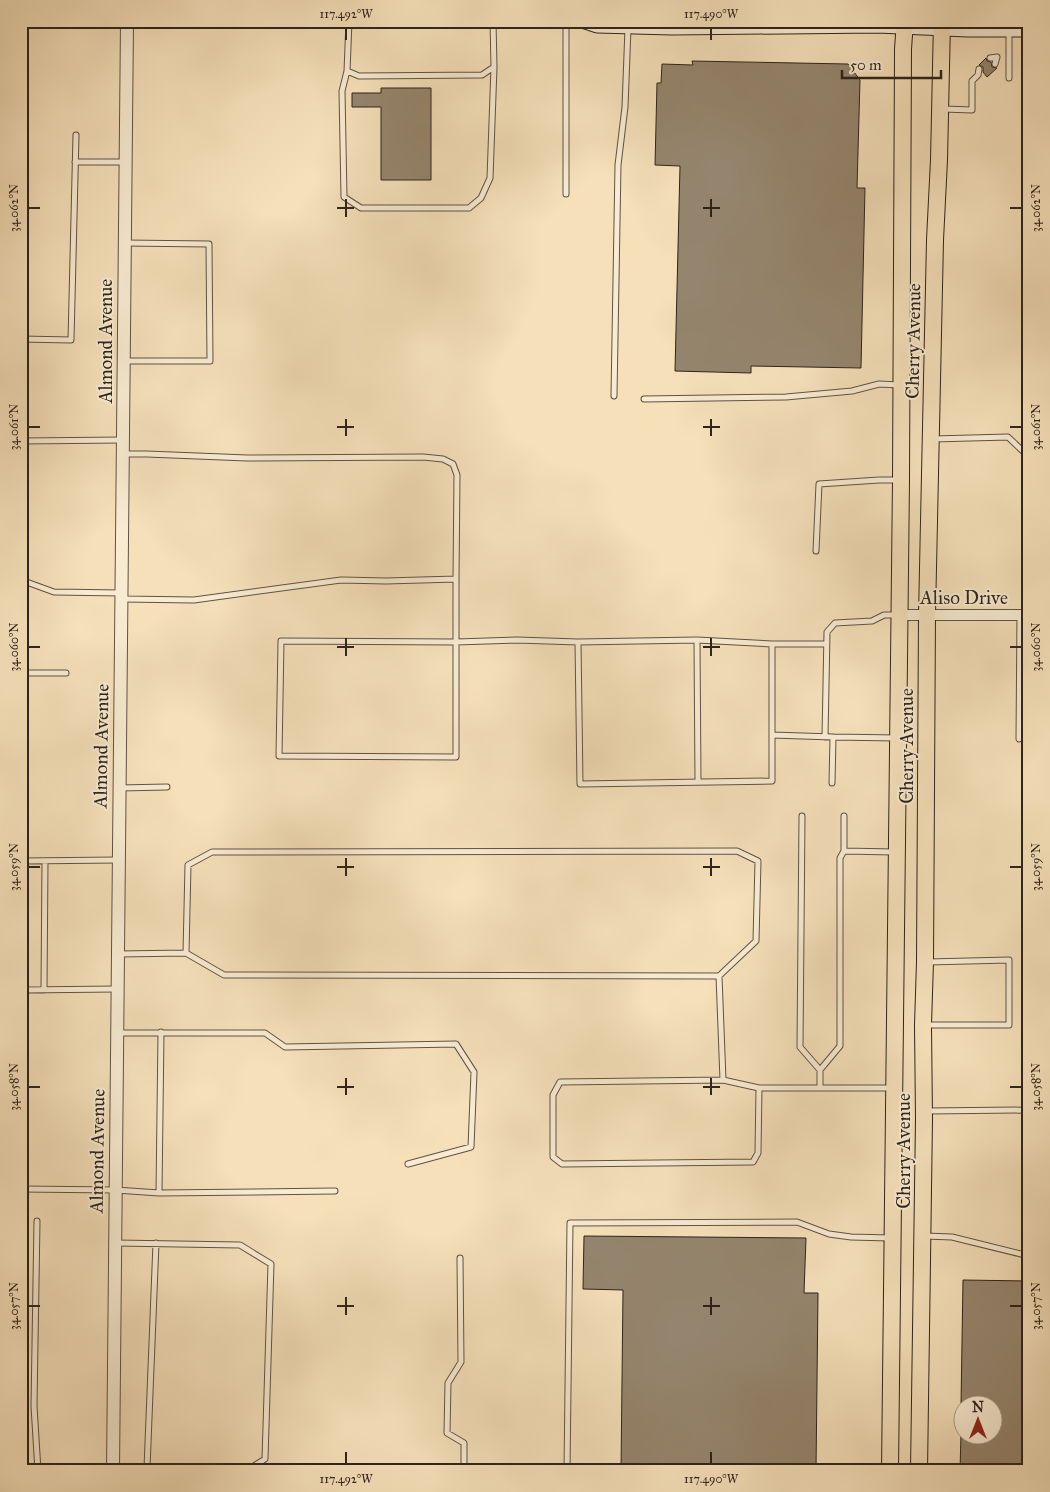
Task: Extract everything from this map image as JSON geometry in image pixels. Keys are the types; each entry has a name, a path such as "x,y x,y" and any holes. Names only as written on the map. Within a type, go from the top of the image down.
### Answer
{"main road":[{"path":"585,21 598,25 628,26 904,23 1029,29"},
{"name":"Cherry Avenue","path":"890,1471 897,738 891,615 901,480 904,23"},
{"name":"Cherry Avenue","path":"919,1471 924,1111 922,1025 925,962 927,615 935,240 942,24"}],"street":[{"name":"Almond Avenue","path":"113,1469 127,21"},
{"name":"Aliso Drive","path":"891,615 1025,615"}],"lane":[{"path":"348,21 347,70 342,91 344,197 361,208 469,208 481,198 490,178 494,68 493,21"},
{"path":"566,21 566,194"},
{"path":"614,396 618,165 625,107 628,26"},
{"path":"1009,29 1009,78"},
{"path":"995,64 997,57"},
{"path":"990,58 1009,57"},
{"path":"347,70 359,76 482,75 494,68"},
{"path":"940,109 972,110 972,81 981,73"},
{"path":"21,339 71,340 76,135"},
{"path":"75,162 126,162"},
{"path":"124,361 210,361 209,244 125,243"},
{"path":"644,399 786,396 852,391 879,384 901,385"},
{"path":"930,439 1008,437 1029,457"},
{"path":"21,441 123,440"},
{"path":"123,454 247,458 423,457 443,459 453,464 457,475 456,579 456,642 456,758 279,756 281,641 456,642 517,640 578,642 697,640 772,644 826,644"},
{"path":"816,551 819,484 901,480"},
{"path":"21,580 54,592 194,600 341,580 386,582 456,579"},
{"path":"825,737 826,632 835,623 872,621 891,615"},
{"path":"1018,738 1025,615"},
{"path":"697,640 698,782"},
{"path":"578,642 580,784 772,781 772,644"},
{"path":"21,673 66,673"},
{"path":"772,735 833,738 897,738"},
{"path":"832,783 833,738"},
{"path":"119,788 166,787"},
{"path":"802,816 800,1047 820,1070"},
{"path":"820,1088 820,1070 840,1046 840,858 844,851 844,816"},
{"path":"118,954 186,952 224,975 719,976 756,941 758,861 738,851 212,852 188,865 186,952"},
{"path":"844,851 896,852"},
{"path":"21,861 119,860"},
{"path":"44,990 46,861"},
{"path":"922,1025 1009,1025 1009,960 925,962"},
{"path":"719,976 722,1080"},
{"path":"21,990 118,989"},
{"path":"159,1193 161,1032"},
{"path":"117,1033 265,1033 285,1046 456,1044 474,1072 472,1147 408,1164"},
{"path":"758,1088 758,1153 753,1162 562,1164 553,1157 553,1095 560,1082 722,1080 758,1088 894,1088"},
{"path":"924,1111 1029,1110"},
{"path":"21,1189 116,1190 159,1193 335,1191"},
{"path":"37,1221 34,1406 38,1471"},
{"path":"567,1471 570,1223 796,1222 829,1234 851,1237 892,1238"},
{"path":"922,1236 952,1237 1029,1256"},
{"path":"115,1243 240,1245 272,1264 265,1459 246,1471"},
{"path":"113,1469 150,1469 156,1243"},
{"path":"460,1258 461,1362 448,1383 447,1433 464,1443 464,1471"}],"building":[{"path":"986,58 987,61 991,62 992,67 997,68 987,77 983,72 983,67 979,65"},
{"path":"692,61 848,64 860,80 857,188 865,188 861,368 751,366 751,373 675,371 680,166 655,165 657,83 661,83 662,64 693,65"},
{"path":"381,88 431,88 431,180 381,180 381,107 352,107 352,93 381,93"},
{"path":"584,1236 806,1238 804,1293 818,1293 816,1471 621,1471 623,1290 583,1289"},
{"path":"963,1280 1029,1281 1029,1471 960,1471 961,1444 1002,1444 1002,1394 961,1394"}]}
